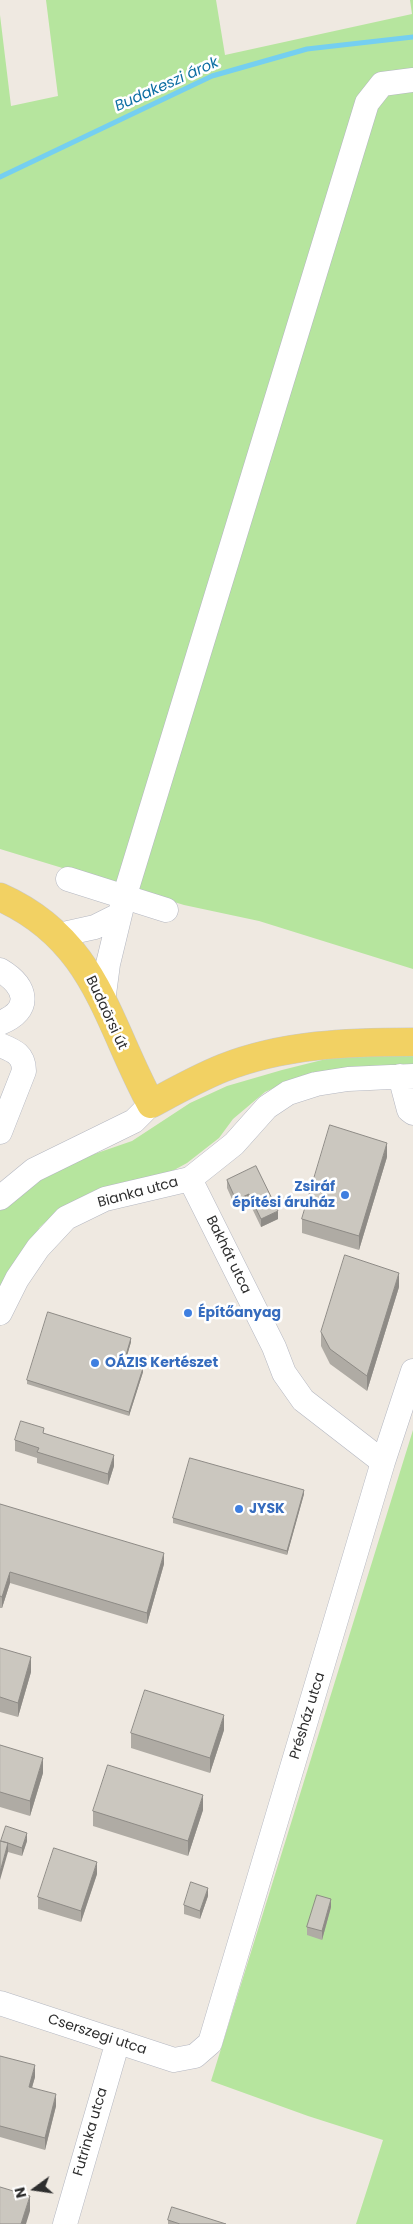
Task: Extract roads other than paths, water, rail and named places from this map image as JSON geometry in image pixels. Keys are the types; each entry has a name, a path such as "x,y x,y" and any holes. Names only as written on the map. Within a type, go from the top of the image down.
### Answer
{"main road":[{"name":"Budaörsi út","path":"0,897 35,917 59,935 77,956 93,980 136,1076 151,1104"},
{"path":"151,1104 224,1068 276,1052 330,1044 413,1042"}],"street":[{"path":"103,1002 108,964 122,906 368,103 382,84 413,80"},
{"path":"68,879 122,906 166,910"},
{"path":"59,935 95,927 122,906"},
{"path":"0,970 13,978 20,988 23,999 20,1010 12,1018 0,1023"},
{"path":"0,1046 18,1053 24,1061 24,1071 0,1132"},
{"path":"407,1076 409,1110 413,1113"},
{"name":"Bianka utca","path":"0,1313 18,1279 38,1248 66,1218 106,1199 190,1180 234,1144 267,1107 288,1093 316,1084 348,1079 407,1076"},
{"path":"0,1198 34,1170 134,1121 151,1104"},
{"name":"Bakhát utca","path":"190,1180 274,1347 284,1373 303,1400 384,1462"},
{"name":"Présház utca","path":"195,2056 210,2042 413,1370"},
{"name":"Cserszegi utca","path":"0,2003 174,2060 195,2056"},
{"name":"Futrinka utca","path":"65,2224 118,2041"}],"waterway":[{"name":"Budakeszi árok","path":"0,177 212,76 307,49 413,37"}],"place":[{"name":"Zsiráf építési áruház","path":"345,1195"},
{"name":"Építőanyag","path":"188,1313"},
{"name":"OÁZIS Kertészet","path":"95,1363"},
{"name":"JYSK","path":"239,1509"}]}
